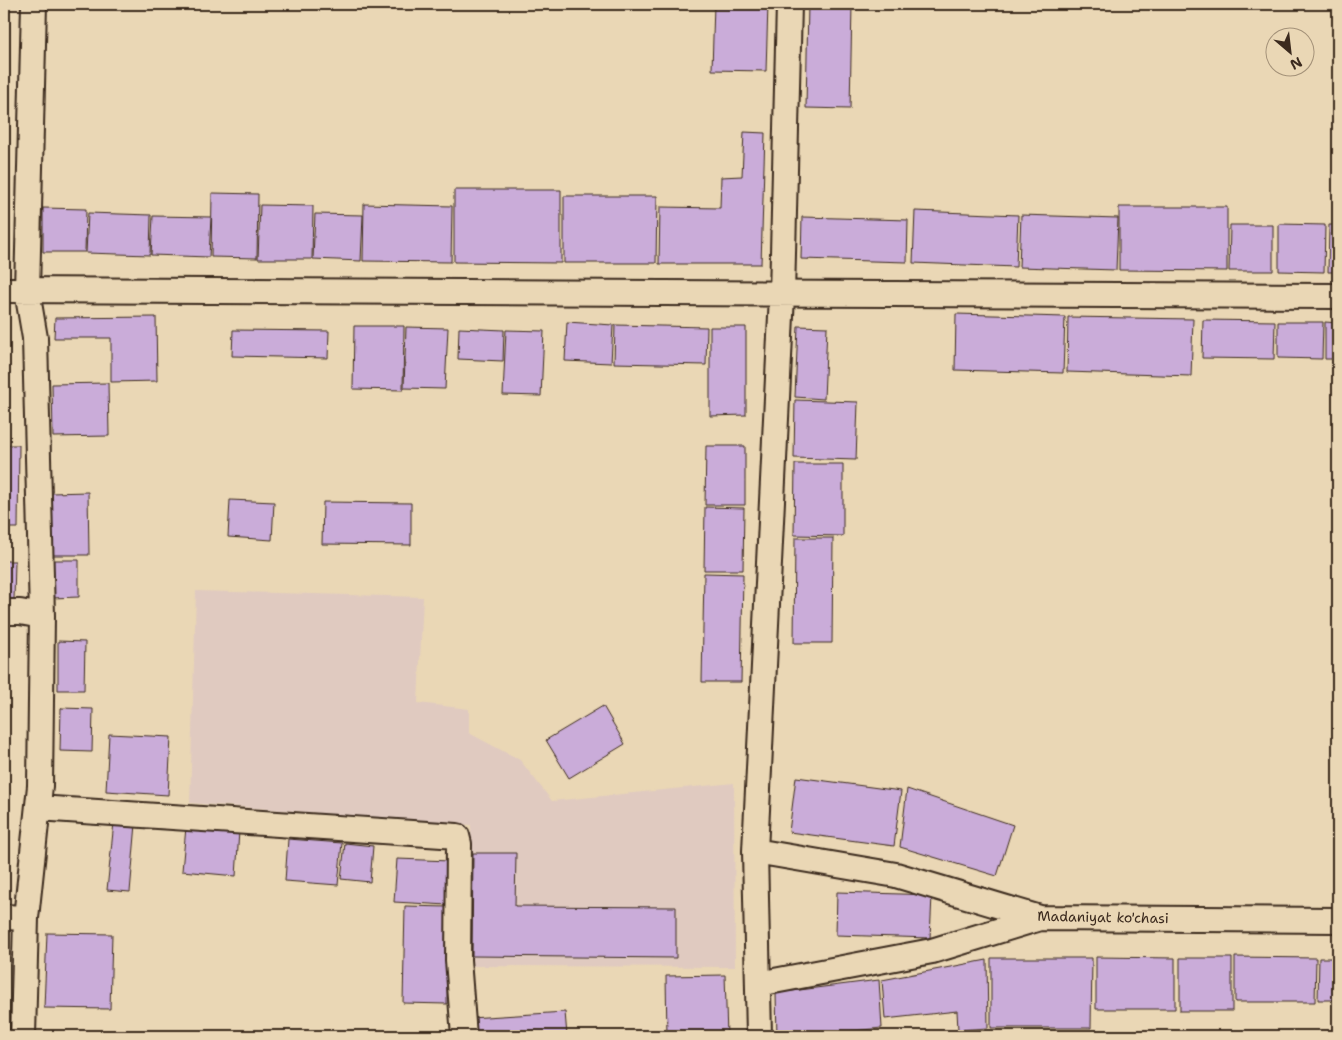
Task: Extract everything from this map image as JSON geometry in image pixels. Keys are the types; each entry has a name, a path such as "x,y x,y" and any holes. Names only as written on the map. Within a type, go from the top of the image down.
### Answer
{"street":[{"path":"23,1036 15,917 38,808 40,786 42,616 35,338 15,290 34,4"},
{"path":"759,1036 755,851 782,295 789,4"},
{"path":"15,290 782,295 1338,296"},
{"path":"4,612 20,612 42,616"},
{"path":"38,808 456,836 459,844 458,960 464,1036"},
{"name":"Madaniyat ko'chasi","path":"755,851 896,875 1040,918 1338,920"},
{"path":"758,984 932,951 1040,918"}],"shaded area":[{"path":"196,591 423,597 418,703 469,709 469,733 520,760 552,801 734,783 735,967 472,966 471,825 190,803"}],"building":[{"path":"4,4 9,4 8,76 4,76"},
{"path":"714,4 768,4 766,71 712,70"},
{"path":"808,4 852,4 850,109 806,108"},
{"path":"4,79 8,79 8,127 4,127"},
{"path":"4,132 8,132 4,262"},
{"path":"744,132 765,133 761,264 659,264 660,207 720,208 721,177 742,176"},
{"path":"454,190 561,190 561,263 454,262"},
{"path":"212,193 258,194 257,258 211,257"},
{"path":"564,196 657,196 656,263 564,263"},
{"path":"364,204 452,206 451,262 363,261"},
{"path":"260,205 313,206 312,259 258,259"},
{"path":"1119,207 1227,207 1227,271 1119,270"},
{"path":"43,208 86,209 85,252 43,252"},
{"path":"915,211 1018,215 1016,267 913,263"},
{"path":"88,213 151,215 150,255 86,253"},
{"path":"315,214 363,215 361,261 313,259"},
{"path":"1021,215 1118,218 1116,270 1019,267"},
{"path":"153,216 211,217 209,257 151,255"},
{"path":"802,217 908,220 907,262 801,259"},
{"path":"1279,224 1325,225 1324,272 1279,271"},
{"path":"1230,225 1273,225 1273,271 1229,271"},
{"path":"1329,225 1338,225 1338,272 1328,272"},
{"path":"4,314 6,363 4,364"},
{"path":"956,314 1065,317 1063,373 955,370"},
{"path":"156,317 157,381 111,382 111,338 54,338 55,318"},
{"path":"1068,317 1193,319 1191,376 1067,372"},
{"path":"1203,320 1275,321 1274,359 1202,358"},
{"path":"567,322 613,325 611,363 565,361"},
{"path":"1278,322 1323,322 1322,359 1278,358"},
{"path":"1325,322 1338,323 1338,359 1325,359"},
{"path":"615,325 707,327 706,365 614,363"},
{"path":"354,326 404,326 403,390 353,389"},
{"path":"798,326 827,327 824,399 795,397"},
{"path":"406,327 448,328 445,389 404,388"},
{"path":"710,327 746,327 746,415 710,416"},
{"path":"459,328 504,330 503,361 458,359"},
{"path":"233,330 329,331 328,358 232,356"},
{"path":"506,330 544,331 541,396 503,395"},
{"path":"4,366 6,366 7,407 4,407"},
{"path":"108,383 109,436 53,437 52,384"},
{"path":"795,400 858,402 856,460 794,458"},
{"path":"4,445 19,445 18,528 4,528"},
{"path":"706,446 745,446 745,505 705,505"},
{"path":"795,464 843,464 843,536 794,535"},
{"path":"88,492 89,555 52,555 51,493"},
{"path":"230,500 274,502 272,540 228,537"},
{"path":"323,502 411,503 411,545 322,544"},
{"path":"705,507 744,508 743,570 704,570"},
{"path":"795,538 833,538 832,643 794,643"},
{"path":"52,560 79,560 79,597 52,598"},
{"path":"4,561 15,561 14,600 4,600"},
{"path":"704,573 743,574 741,682 702,682"},
{"path":"4,621 9,621 6,706 4,706"},
{"path":"58,641 85,642 84,690 58,690"},
{"path":"603,706 625,744 569,778 546,740"},
{"path":"4,708 6,708 4,761"},
{"path":"61,708 93,709 92,752 60,751"},
{"path":"109,734 171,737 168,795 106,791"},
{"path":"796,777 901,791 894,846 789,832"},
{"path":"907,789 1013,825 997,876 900,847"},
{"path":"114,822 136,824 130,892 107,890"},
{"path":"186,827 239,831 236,876 182,871"},
{"path":"288,839 342,843 338,885 285,881"},
{"path":"345,843 373,846 370,882 341,879"},
{"path":"473,853 516,853 515,906 676,907 676,958 472,956"},
{"path":"397,859 450,861 448,905 394,902"},
{"path":"837,892 932,895 930,938 836,935"},
{"path":"405,906 448,907 447,1004 403,1003"},
{"path":"47,933 112,934 110,1009 44,1008"},
{"path":"1096,957 1175,958 1175,1009 1096,1009"},
{"path":"1235,957 1316,958 1315,1002 1235,1002"},
{"path":"991,958 1092,958 1091,1028 991,1028"},
{"path":"1180,958 1232,958 1232,1011 1180,1011"},
{"path":"1319,958 1338,958 1338,1000 1318,1000"},
{"path":"987,960 988,1028 958,1030 957,1011 885,1019 882,980"},
{"path":"725,975 727,1036 667,1036 666,976"},
{"path":"879,980 882,1028 805,1036 777,1036 776,993"},
{"path":"565,1012 567,1036 471,1036 470,1018"}]}
